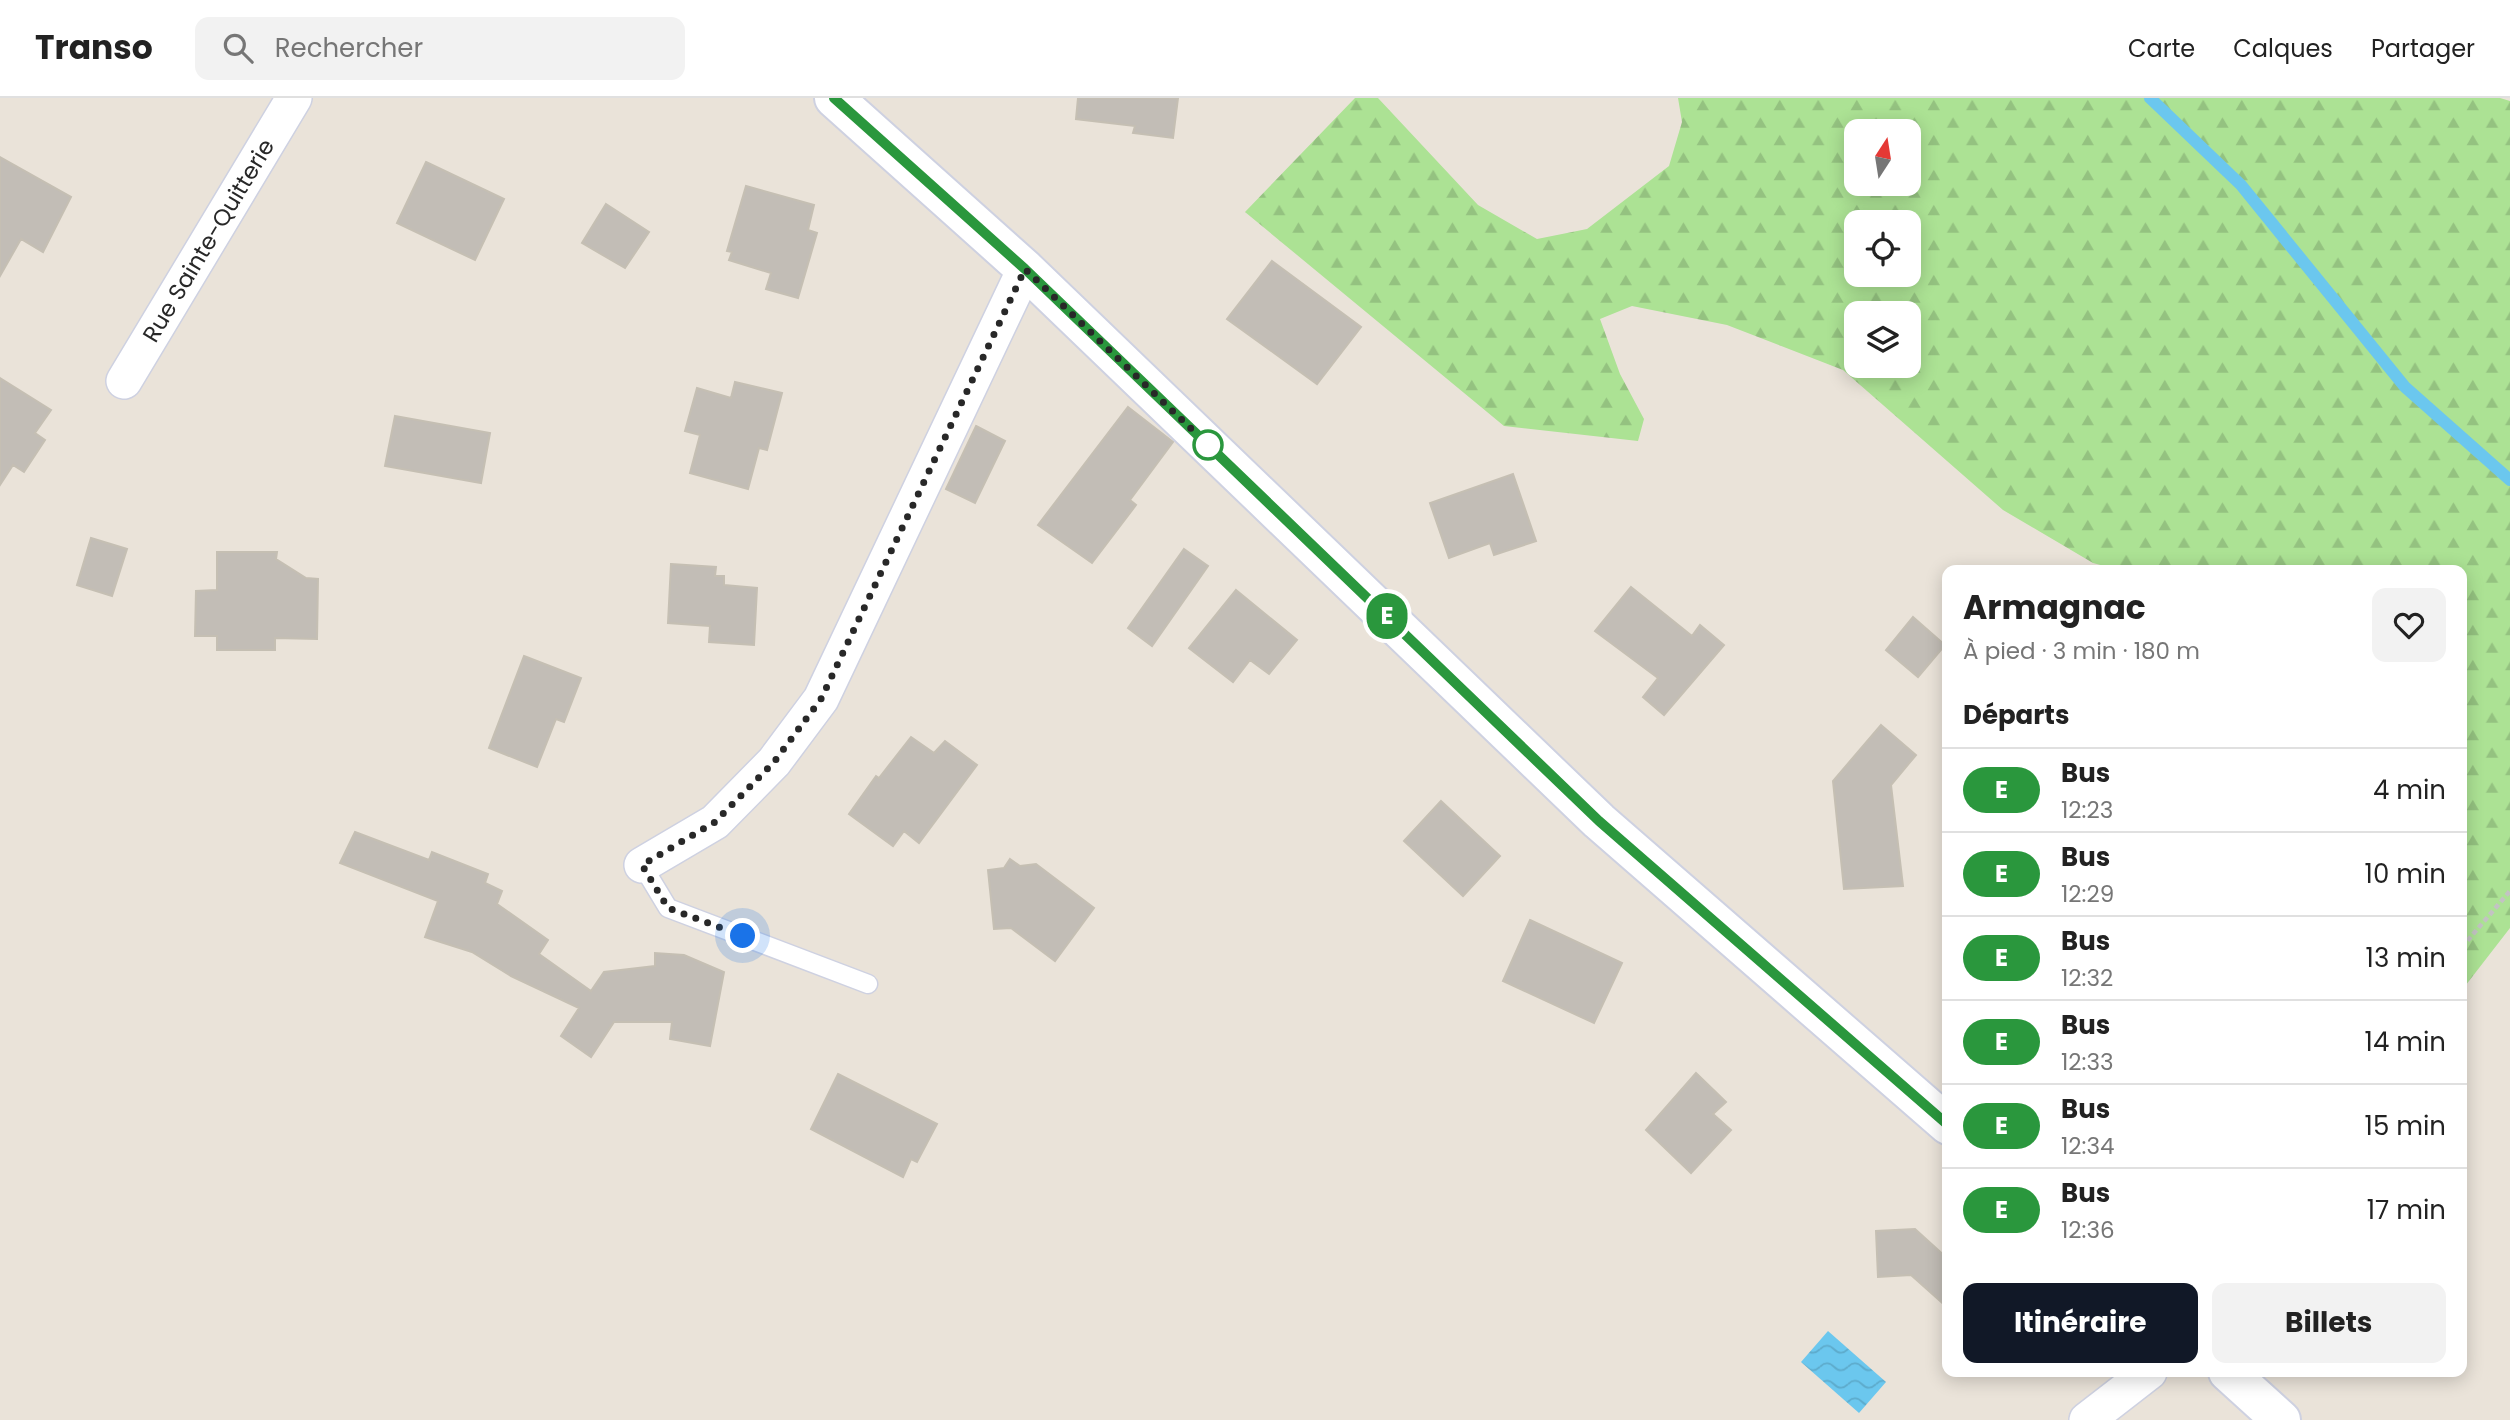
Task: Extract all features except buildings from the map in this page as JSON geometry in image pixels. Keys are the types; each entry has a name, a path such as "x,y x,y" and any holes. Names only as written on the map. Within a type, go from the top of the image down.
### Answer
{"street":[{"name":"Rue Sainte-Quitterie","path":"124,381 294,98"},
{"path":"834,98 1025,269 1599,821 1942,1120"},
{"path":"642,865 715,822 774,762 821,699 1025,269"},
{"path":"2087,1420 2143,1377"},
{"path":"2234,1377 2281,1420"}],"lane":[{"path":"642,865 668,908 868,984"}],"path":[{"path":"2467,941 2510,891"}],"green space":[{"path":"1355,98 1378,98 1478,205 1537,239 1587,229 1669,166 1682,122 1678,98 2500,98 2510,101 2510,928 2467,984 2467,565 2093,563 2003,510 1852,378 1921,378 1921,301 1844,301 1844,371 1727,325 1632,306 1600,319 1620,374 1644,419 1638,441 1504,426 1245,212"}],"water":[{"path":"1828,1331 1886,1382 1859,1413 1801,1362"}],"waterway":[{"path":"2150,98 2241,185 2405,387 2510,480"}],"bus line":[{"name":"E","path":"834,98 1025,269 1599,821 1942,1120"}],"route":[{"path":"743,936 668,908 642,865 715,822 774,762 821,699 1025,269 1208,445"}]}
